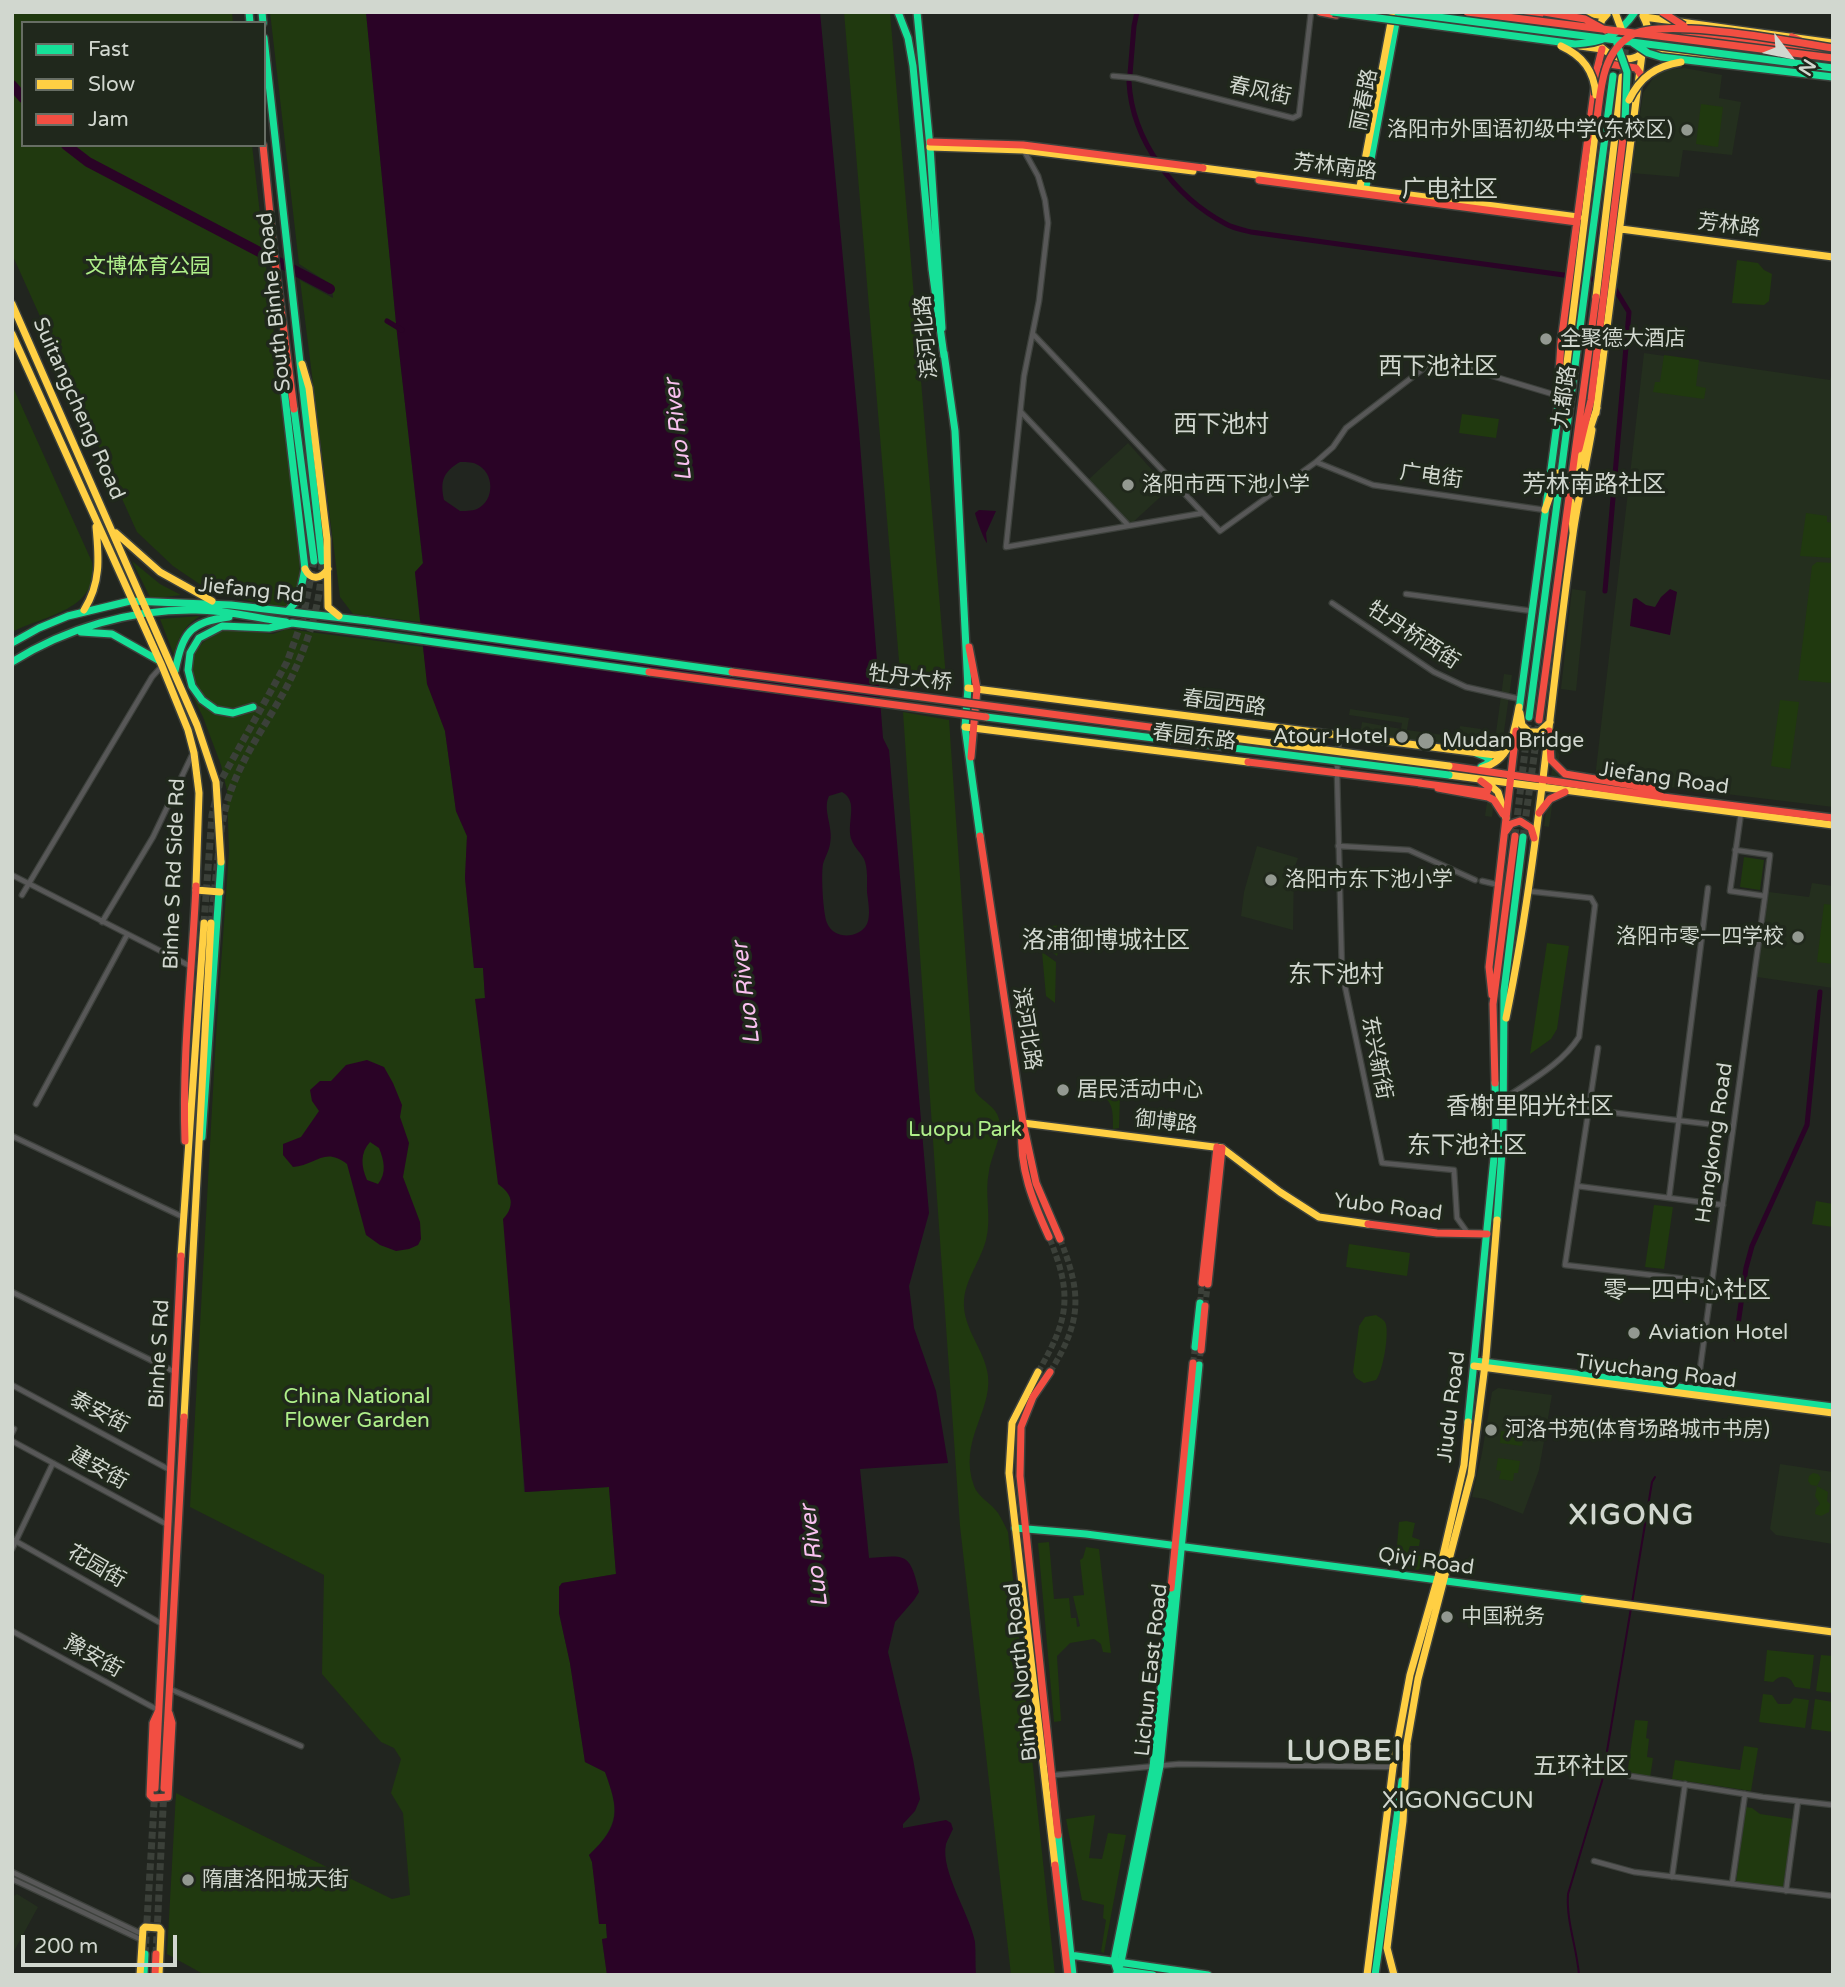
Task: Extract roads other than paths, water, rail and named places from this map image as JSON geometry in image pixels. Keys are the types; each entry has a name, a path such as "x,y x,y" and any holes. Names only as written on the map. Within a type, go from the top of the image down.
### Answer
{"main road":[{"path":"898,12 910,49 927,202 934,303 944,356"},
{"name":"滨河北路","path":"914,12 921,46 944,356 955,431 968,688 965,727 1023,1123"},
{"path":"1320,12 1443,22 1600,45 1612,58 1622,61 1631,60 1644,51 1692,54 1833,75"},
{"path":"1333,12 1575,44 1603,42 1617,34 1639,14"},
{"path":"1369,12 1833,75"},
{"path":"1443,22 1444,12"},
{"path":"1467,12 1831,53"},
{"path":"1506,12 1600,24"},
{"path":"1544,12 1594,23 1615,40 1627,67 1625,121"},
{"path":"1580,12 1607,14"},
{"path":"1615,12 1625,35 1644,51 1661,57 1833,75"},
{"path":"1662,12 1677,23 1701,30 1831,53"},
{"name":"九都路","path":"1545,510 1562,397 1560,355 1600,45 1600,24 1607,14"},
{"path":"1639,14 1650,30 1831,53"},
{"path":"1639,14 1833,43"},
{"path":"1395,17 1414,26 1600,45"},
{"name":"丽春路","path":"1362,191 1395,17"},
{"path":"1414,26 1443,22"},
{"path":"1493,1004 1489,967 1506,818 1545,510 1564,456 1562,397 1605,67 1613,53 1627,39 1653,28 1701,30"},
{"name":"九都路","path":"1573,532 1597,408 1644,51 1650,30"},
{"path":"1792,37 1831,53"},
{"path":"1544,41 1572,50 1589,68 1596,86 1597,118"},
{"path":"1644,51 1721,65 1833,75"},
{"path":"1692,54 1721,65"},
{"name":"South Binhe Road","path":"263,147 274,254 318,561 266,57"},
{"path":"1503,1030 1516,969 1539,813 1573,532 1570,488 1591,400 1630,95 1637,83 1648,73 1667,64 1701,61"},
{"path":"1597,69 1609,64 1636,68 1641,75"},
{"name":"九都路","path":"1529,717 1589,267 1618,76 1599,269 1539,720"},
{"path":"930,145 1023,147"},
{"name":"芳林南路","path":"1023,147 1578,219"},
{"name":"芳林路","path":"1622,227 1833,255"},
{"name":"Suitangcheng Road","path":"12,304 111,528"},
{"name":"Suitangcheng Road","path":"12,334 96,522"},
{"path":"298,349 309,388 329,568 328,607 344,618"},
{"path":"287,351 283,380 304,569 300,596 288,611"},
{"path":"1570,488 1597,408"},
{"path":"84,610 97,588 100,575 96,522"},
{"name":"Binhe S Rd Side Rd","path":"96,522 161,663 194,752 199,793 184,1114 186,1164"},
{"path":"111,528 149,566 181,587 217,603"},
{"name":"Binhe S Rd Side Rd","path":"111,528 197,725 216,782 220,892 205,1115 198,1163"},
{"path":"304,569 307,574 316,578 329,568"},
{"path":"12,643 84,610 131,600"},
{"name":"Jiefang Rd","path":"131,600 144,603 217,603 368,621"},
{"name":"Jiefang Rd","path":"12,662 49,640 149,613 197,610 370,633"},
{"path":"174,673 181,642 194,626 206,619 238,616"},
{"name":"牡丹大桥","path":"368,621 1449,771"},
{"path":"253,706 234,713 223,713 199,699 188,677 187,662 192,648 213,629 227,625 268,628 290,623"},
{"name":"滨河北路","path":"965,624 977,689 970,773"},
{"path":"76,632 112,634 161,663"},
{"name":"牡丹大桥","path":"370,633 881,704 1449,771"},
{"name":"春园西路","path":"968,688 1476,753 1502,754 1511,743"},
{"path":"1520,703 1522,725 1530,732 1539,732 1550,722"},
{"path":"1475,769 1490,767 1501,760 1511,743 1520,703"},
{"name":"春园东路","path":"965,727 1419,783"},
{"path":"1549,731 1552,760 1565,774 1655,789 1663,797"},
{"path":"1475,769 1489,761 1487,756 1476,753"},
{"name":"Jiefang Road","path":"1449,771 1475,769 1542,784 1833,818"},
{"name":"Jiefang Road","path":"1449,771 1478,779 1511,779"},
{"path":"1478,779 1491,784 1498,792 1506,818"},
{"path":"1419,783 1487,792 1487,785 1478,779"},
{"path":"1419,783 1455,793 1488,797 1494,800 1506,818"},
{"name":"Jiefang Road","path":"1542,784 1567,791 1833,825"},
{"path":"1539,813 1550,799 1567,791"},
{"path":"1504,835 1511,824 1520,821 1531,828 1534,839"},
{"name":"Jiudu Road","path":"1367,1975 1392,1767 1410,1675 1440,1581 1471,1475 1485,1365 1503,1138 1504,991 1519,837 1493,1004 1496,1137 1464,1465 1440,1581 1418,1679 1375,1975"},
{"path":"196,890 220,892"},
{"name":"Binhe S Rd","path":"208,923 198,1163 169,1688 166,1798 153,1798 186,1164 208,923"},
{"path":"1023,1123 1019,1149 1030,1194 1049,1237"},
{"path":"1023,1123 1036,1183 1060,1238"},
{"name":"御博路","path":"1023,1123 1219,1147"},
{"path":"1205,1284 1219,1147"},
{"name":"Yubo Road","path":"1219,1147 1319,1217 1437,1233 1487,1234"},
{"path":"1198,1348 1202,1304"},
{"name":"Lichun East Road","path":"1117,1967 1157,1766 1196,1364"},
{"name":"Tiyuchang Road","path":"1475,1364 1833,1408"},
{"name":"Binhe North Road","path":"1038,1372 1012,1423 1009,1472 1070,1955 1070,1975"},
{"name":"Binhe North Road","path":"1050,1372 1033,1397 1021,1427 1020,1476 1070,1975"},
{"name":"Tiyuchang Road","path":"1697,1392 1833,1413"},
{"path":"174,1412 184,1412"},
{"name":"Qiyi Road","path":"1015,1528 1833,1632"},
{"path":"158,1710 169,1688"},
{"path":"1394,1975 1387,1948 1404,1821 1407,1745"},
{"path":"142,1975 142,1934 145,1927 159,1928 161,1931 157,1975"},
{"path":"142,1975 145,1954"},
{"path":"156,1954 157,1975"},
{"path":"1070,1955 1153,1975"},
{"path":"1117,1967 1208,1975"}],"street":[{"name":"春风街","path":"1113,76 1136,78 1293,118 1299,115 1311,12"},
{"path":"1023,147 1038,176 1048,223 1033,334 1024,376 1006,547 1203,513"},
{"path":"1033,334 1220,531 1316,462 1333,447 1346,428 1436,359 1562,397"},
{"path":"1020,411 1128,526"},
{"name":"广电街","path":"1316,462 1373,485 1545,510"},
{"path":"1406,594 1532,611"},
{"name":"牡丹桥西街","path":"1332,603 1434,672 1466,688 1520,703"},
{"path":"22,895 161,663"},
{"name":"东兴新街","path":"1339,736 1337,773 1342,972 1382,1163 1454,1170 1457,1218 1466,1232"},
{"path":"102,922 153,837 194,752"},
{"path":"1741,813 1730,891 1765,897"},
{"path":"1338,846 1409,850 1475,880"},
{"name":"Hangkong Road","path":"1697,1392 1770,855 1735,850"},
{"path":"12,875 190,966"},
{"path":"1482,881 1499,885"},
{"path":"1669,1198 1708,888"},
{"path":"1502,1101 1557,1061 1572,1048 1579,1037 1595,905 1591,898 1526,891"},
{"path":"36,1104 127,935"},
{"path":"1598,1048 1564,1265 1712,1282"},
{"path":"1550,1105 1733,1127"},
{"path":"12,1136 184,1217"},
{"path":"1577,1186 1723,1205"},
{"path":"12,1292 177,1372"},
{"name":"泰安街","path":"12,1385 170,1470"},
{"name":"建安街","path":"12,1441 169,1526"},
{"path":"12,1549 53,1463"},
{"name":"花园街","path":"14,1540 163,1625"},
{"name":"豫安街","path":"12,1631 158,1710"},
{"path":"169,1688 301,1746"},
{"path":"1048,1775 1179,1764 1392,1767"},
{"path":"1630,1776 1833,1805"},
{"path":"1672,1877 1685,1784"},
{"path":"1732,1884 1745,1794"},
{"path":"1786,1891 1798,1801"},
{"path":"1594,1861 1634,1872 1833,1896"},
{"path":"12,1872 142,1934"},
{"path":"12,1879 142,1934"}],"water":[{"name":"Luo River","path":"366,12 820,12 859,431 883,738 889,750 929,1213 909,1286 914,1328 936,1391 948,1463 860,1469 869,1558 891,1556 904,1559 913,1569 919,1592 895,1622 888,1652 920,1799 903,1828 946,1820 951,1823 953,1829 946,1844 945,1855 951,1879 975,1942 976,1975 607,1975 602,1939 607,1938 606,1924 599,1924 589,1855 612,1826 615,1807 605,1772 585,1762 570,1663 559,1613 559,1587 562,1583 616,1574 609,1487 525,1492 503,1219 510,1209 511,1200 498,1184 475,999 485,998 483,968 474,968 465,878 467,836 456,811 445,731 427,684 415,572 423,563 397,333","holes":["460,462 476,464 487,473 489,480 490,493 487,500 477,509 470,511 460,511 444,500 444,478 450,469","842,792 850,801 852,841 863,857 867,871 869,912 867,924 863,929 847,936 830,929 827,923 822,885 823,864 831,838 827,801 829,796"]},
{"path":"979,510 996,511 986,533 987,543 975,513"},
{"path":"1670,589 1677,592 1670,635 1630,626 1633,599 1655,607"},
{"path":"367,1060 384,1067 402,1105 400,1117 409,1143 403,1177 420,1222 421,1239 418,1245 409,1249 396,1251 380,1245 366,1235 347,1164 339,1159 326,1157 293,1167 283,1155 283,1144 301,1137 319,1111 312,1101 310,1090 320,1081 331,1081 346,1065","holes":["370,1142 379,1148 384,1166 378,1184 367,1180 362,1160"]}],"waterway":[{"path":"1130,74 1137,12"},
{"path":"1129,82 1138,125 1160,165 1174,183 1207,213 1238,229 1600,280 1615,289 1629,312 1605,591"},
{"path":"12,85 21,96"},
{"path":"69,147 88,162 330,289"},
{"path":"387,321 402,330"},
{"path":"1736,1339 1746,1268 1752,1246 1807,1125 1820,992"},
{"path":"1632,1603 1655,1477"},
{"path":"1579,1975 1568,1894 1602,1781 1631,1608"}],"tunnel":[{"path":"1622,77 1627,36"},
{"path":"204,923 212,815 220,782 287,662 303,618 314,561"},
{"path":"221,832 237,775 285,690 306,644 319,595 322,561"},
{"path":"1515,836 1529,717"},
{"path":"1523,837 1539,720"},
{"path":"211,923 219,848"},
{"path":"1038,1372 1056,1337 1064,1306 1062,1275 1049,1237"},
{"path":"1050,1372 1068,1337 1075,1307 1072,1276 1060,1239"},
{"path":"1200,1303 1202,1283"},
{"path":"1205,1306 1208,1284"},
{"path":"1193,1363 1195,1347"},
{"path":"1199,1365 1201,1350"},
{"path":"145,1954 155,1788"},
{"path":"156,1954 164,1788"}],"place":[{"name":"洛阳市外国语初级中学(东校区)","path":"1687,130"},
{"name":"全聚德大酒店","path":"1546,339"},
{"name":"洛阳市西下池小学","path":"1128,485"},
{"name":"Atour Hotel","path":"1402,737"},
{"name":"Mudan Bridge","path":"1426,741"},
{"name":"洛阳市东下池小学","path":"1271,880"},
{"name":"洛阳市零一四学校","path":"1798,937"},
{"name":"居民活动中心","path":"1063,1090"},
{"name":"Aviation Hotel","path":"1634,1333"},
{"name":"河洛书苑(体育场路城市书房)","path":"1491,1430"},
{"name":"中国税务","path":"1447,1617"},
{"name":"隋唐洛阳城天街","path":"188,1880"}],"district":[{"name":"广电社区","path":"1450,191"},
{"name":"西下池社区","path":"1438,368"},
{"name":"西下池村","path":"1221,426"},
{"name":"芳林南路社区","path":"1594,486"},
{"name":"洛浦御博城社区","path":"1106,942"},
{"name":"东下池村","path":"1336,976"},
{"name":"香榭里阳光社区","path":"1530,1108"},
{"name":"东下池社区","path":"1467,1147"},
{"name":"零一四中心社区","path":"1687,1292"},
{"name":"XIGONG","path":"1632,1517"},
{"name":"LUOBEI","path":"1345,1753"},
{"name":"五环社区","path":"1581,1768"},
{"name":"XIGONGCUN","path":"1458,1802"}],"park label":[{"name":"文博体育公园","path":"148,267"},
{"name":"Luopu Park","path":"965,1130"},
{"name":"China National Flower Garden","path":"357,1409"}]}
